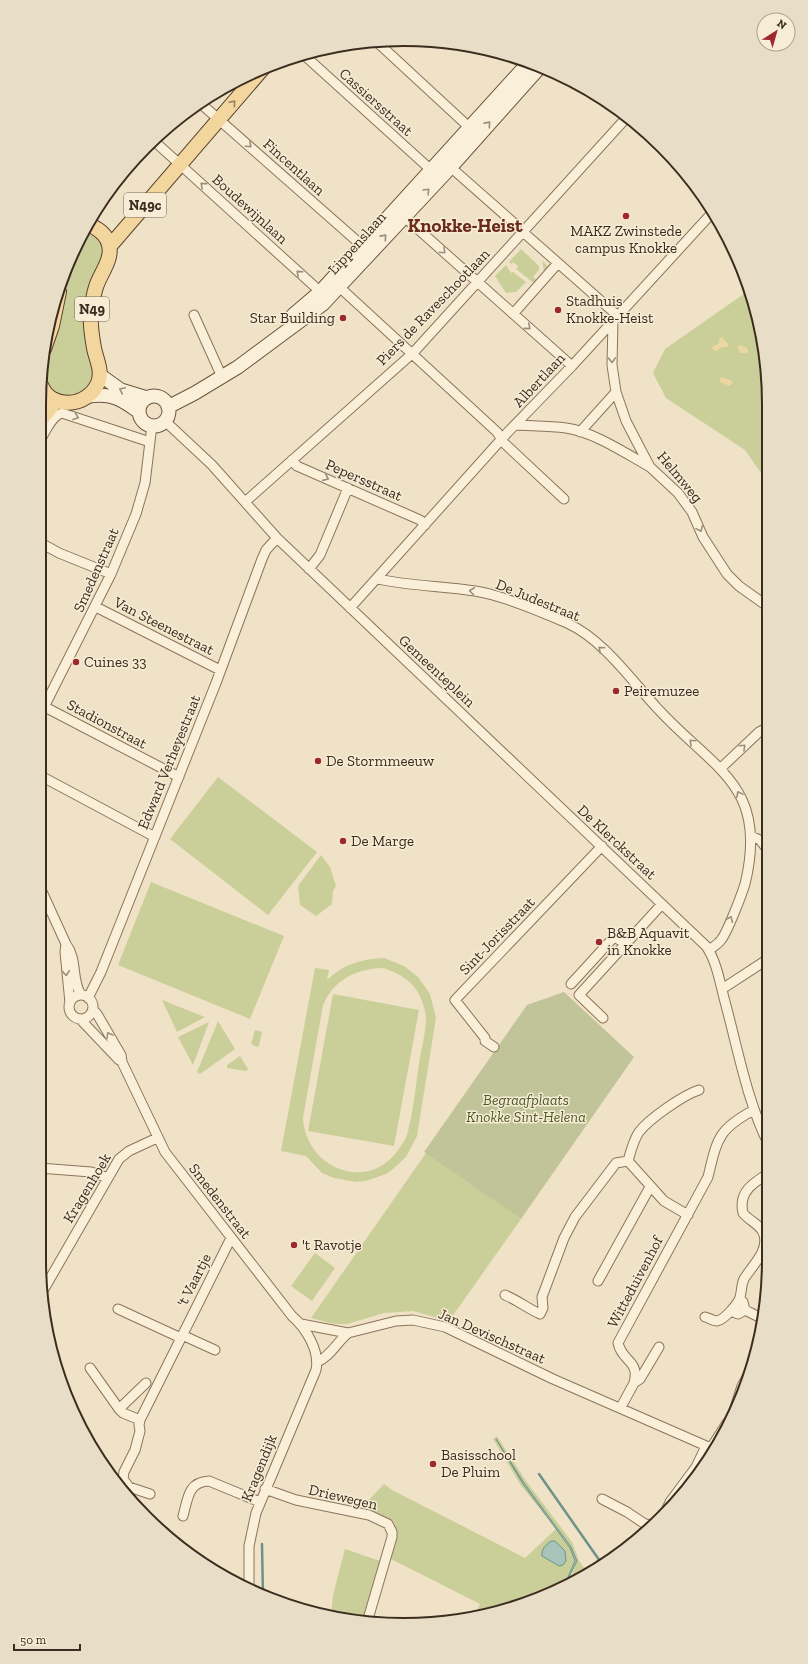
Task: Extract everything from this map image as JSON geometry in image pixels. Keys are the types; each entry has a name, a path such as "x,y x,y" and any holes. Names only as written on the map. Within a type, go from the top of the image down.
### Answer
{"main road":[{"name":"Lippenslaan","path":"166,403 220,373 238,367 324,295 398,212 430,169 470,128 522,66"},
{"name":"Lippenslaan","path":"398,212 450,167 536,71"},
{"name":"N49c","path":"110,246 253,79"},
{"path":"93,227 103,234 110,246"},
{"name":"N49","path":"100,375 93,342 91,316 95,290 110,256 110,246"},
{"path":"46,393 56,401 71,404 80,402 88,396 98,384 100,375 120,390 147,398"},
{"path":"88,396 110,395 126,402 139,412 143,421 152,425 161,424 165,421 168,414 166,403 155,396 147,398 142,402 139,412"},
{"path":"46,413 56,401"}],"street":[{"path":"382,47 470,128"},
{"name":"Cassiersstraat","path":"308,59 430,169"},
{"name":"Fincentlaan","path":"204,106 365,249"},
{"name":"Piers de Raveschootlaan","path":"245,502 412,353 623,121"},
{"name":"Boudewijnlaan","path":"158,144 324,295"},
{"path":"440,158 515,224"},
{"path":"398,212 572,366"},
{"name":"Albertlaan","path":"378,579 502,438 572,366 709,216"},
{"path":"523,232 558,263 615,319"},
{"path":"513,314 558,263"},
{"path":"335,283 412,353 564,499"},
{"path":"194,315 220,373"},
{"name":"Helmweg","path":"615,319 612,365 616,392 626,421 650,467 678,493 692,512 703,537 727,574 739,586 762,602"},
{"path":"580,432 616,392"},
{"path":"46,431 58,414 62,413 150,442"},
{"name":"Gemeenteplein","path":"165,421 199,452 286,548 505,754"},
{"name":"Smedenstraat","path":"46,702 96,607 142,498 152,425"},
{"path":"516,425 566,428 580,432 612,446 650,467"},
{"name":"Pepersstraat","path":"292,460 297,466 420,520 425,524"},
{"path":"310,569 320,555 348,488"},
{"name":"Edward Verheyestraat","path":"85,997 101,972 155,837 262,559 266,550 277,538"},
{"path":"46,546 111,574"},
{"path":"350,608 378,579"},
{"name":"De Judestraat","path":"378,579 395,583 475,591 493,595 568,624 586,636 604,651 663,715 720,768 737,790 743,802 748,815 751,836 746,878 742,895 721,940 709,950"},
{"name":"Van Steenestraat","path":"96,607 220,670"},
{"name":"Stadionstraat","path":"46,707 178,777"},
{"path":"720,768 762,730"},
{"name":"De Klerckstraat","path":"505,754 709,950"},
{"path":"46,779 155,837"},
{"path":"751,836 762,842"},
{"name":"Sint-Jorisstraat","path":"494,1047 485,1041 485,1038 455,1000 602,846"},
{"path":"46,900 74,958 75,982 85,997 92,1003 93,1010 90,1016 80,1019 71,1014 69,1008 70,1003 65,952 66,944"},
{"path":"603,1018 579,995 662,904"},
{"path":"571,984 614,937 625,943"},
{"path":"709,950 722,989 754,1110 762,1130"},
{"path":"722,989 762,964"},
{"path":"70,1003 75,997 85,997"},
{"name":"Smedenstraat","path":"93,1010 97,1014 120,1055 157,1138 177,1169 292,1316 301,1324 312,1345 317,1362"},
{"name":"Smedenstraat","path":"80,1019 122,1062"},
{"path":"628,1161 635,1139 643,1128 680,1099 699,1090"},
{"name":"Witteduivenhof","path":"634,1383 635,1370 630,1361 620,1352 618,1343 708,1177 716,1146 722,1132 736,1119 754,1110"},
{"name":"Kragenhoek","path":"47,1284 123,1154 157,1138"},
{"path":"628,1161 664,1201 688,1215"},
{"path":"504,1295 519,1301 524,1306 540,1314 543,1308 542,1297 564,1238 575,1217 616,1163 628,1161"},
{"path":"46,1169 91,1172 108,1178"},
{"path":"762,1177 750,1185 742,1202 743,1214 762,1230"},
{"path":"598,1281 650,1187"},
{"name":"'t Vaartje","path":"150,1494 129,1487 123,1479 124,1472 135,1450 140,1431 140,1420 231,1238"},
{"path":"705,1317 715,1321 719,1320 731,1311 740,1299 743,1281 758,1258 762,1247"},
{"path":"740,1299 743,1302 745,1310 757,1316"},
{"path":"118,1309 181,1337 215,1350"},
{"path":"731,1311 738,1314 745,1310"},
{"name":"Jan Devischstraat","path":"301,1324 323,1330 348,1333 386,1322 407,1320 445,1327 553,1379 709,1447"},
{"path":"317,1362 324,1360 348,1333"},
{"path":"621,1408 634,1383 640,1379 659,1347"},
{"name":"Kragendijk","path":"249,1582 249,1546 260,1502 317,1362"},
{"path":"90,1368 119,1409 123,1413 140,1420"},
{"path":"119,1409 146,1383"},
{"path":"699,1463 709,1447"},
{"path":"183,1516 190,1491 194,1485 203,1481 209,1480 260,1502"},
{"name":"Driewegen","path":"265,1489 296,1500 369,1515 391,1527 392,1537 369,1616"},
{"path":"602,1500 627,1512 645,1524"}],"green space":[{"path":"90,233 95,234 106,250 97,277 95,371 93,385 72,398 54,391 47,382 49,357 62,311 63,296 73,267"},
{"path":"521,249 539,266 539,270 533,277 537,280 544,270 542,261 550,268 535,284 516,269 518,266 513,262 511,264 509,262"},
{"path":"506,265 511,273 513,272 526,282 516,292 506,293 495,276"},
{"path":"744,293 750,311 759,357 762,404 762,474 745,450 666,398 653,373 665,349"},
{"path":"218,777 317,852 268,915 170,839"},
{"path":"321,855 330,867 336,886 333,891 332,904 316,916 300,905 298,886"},
{"path":"151,882 284,936 250,1019 118,965"},
{"path":"384,958 404,966 418,977 430,994 436,1018 417,1136 406,1157 393,1169 386,1174 366,1181 356,1182 334,1178 322,1173 306,1156 281,1151 315,968 329,970 327,980 346,966 353,963","holes":["383,968 411,983 422,1001 426,1015 425,1033 413,1109 404,1141 400,1148 385,1163 371,1170 356,1172 340,1169 326,1162 315,1151 307,1136 303,1118 323,1005 333,989 347,978 363,971 373,969"]},
{"name":"Begraafplaats Knokke Sint-Helena","path":"564,992 634,1057 521,1219 424,1152 527,1005"},
{"path":"333,994 419,1010 394,1146 308,1131"},
{"path":"162,1000 205,1017 177,1032"},
{"path":"218,1021 235,1049 200,1074 197,1072"},
{"path":"209,1022 193,1065 178,1037"},
{"path":"255,1030 262,1032 259,1046 257,1047 251,1044"},
{"path":"240,1056 248,1069 246,1071 227,1068 227,1065"},
{"path":"426,1153 521,1219 449,1321 413,1311 384,1313 347,1324 334,1324 311,1318"},
{"path":"315,1253 335,1268 312,1301 291,1286"},
{"path":"497,1436 526,1481 572,1542 579,1561 585,1569 571,1576 577,1561 571,1547 524,1483 496,1439 523,1484 570,1548 575,1561 568,1578 562,1581 519,1599 477,1610 480,1604 389,1558 396,1533 394,1522 361,1508 384,1484 392,1490 525,1558 556,1529 520,1484 493,1439"},
{"path":"345,1549 380,1561 364,1616 332,1610 333,1595"}],"sand":[{"path":"722,337 728,344 728,347 722,347 717,351 713,350 712,347 718,344 720,338"},
{"path":"740,345 747,348 747,353 740,353 737,347"},
{"path":"722,377 732,381 733,383 729,386 720,382"}],"water":[{"path":"496,1439 524,1483 571,1547 577,1561 568,1578 575,1561 570,1548 523,1484"},
{"path":"551,1541 555,1541 565,1551 566,1561 563,1565 559,1566 542,1556 543,1549"}],"waterway":[{"path":"539,1474 599,1560"},
{"path":"262,1544 263,1589"}],"place":[{"name":"MAKZ Zwinstede campus Knokke","path":"626,216"},
{"name":"Stadhuis Knokke-Heist","path":"558,310"},
{"name":"Star Building","path":"343,318"},
{"name":"Cuines 33","path":"76,662"},
{"name":"Peiremuzee","path":"616,691"},
{"name":"De Stormmeeuw","path":"318,761"},
{"name":"De Marge","path":"343,841"},
{"name":"B&B Aquavit in Knokke","path":"599,942"},
{"name":"'t Ravotje","path":"294,1245"},
{"name":"Basisschool De Pluim","path":"433,1464"}],"district":[{"name":"Knokke-Heist","path":"465,225"}]}
